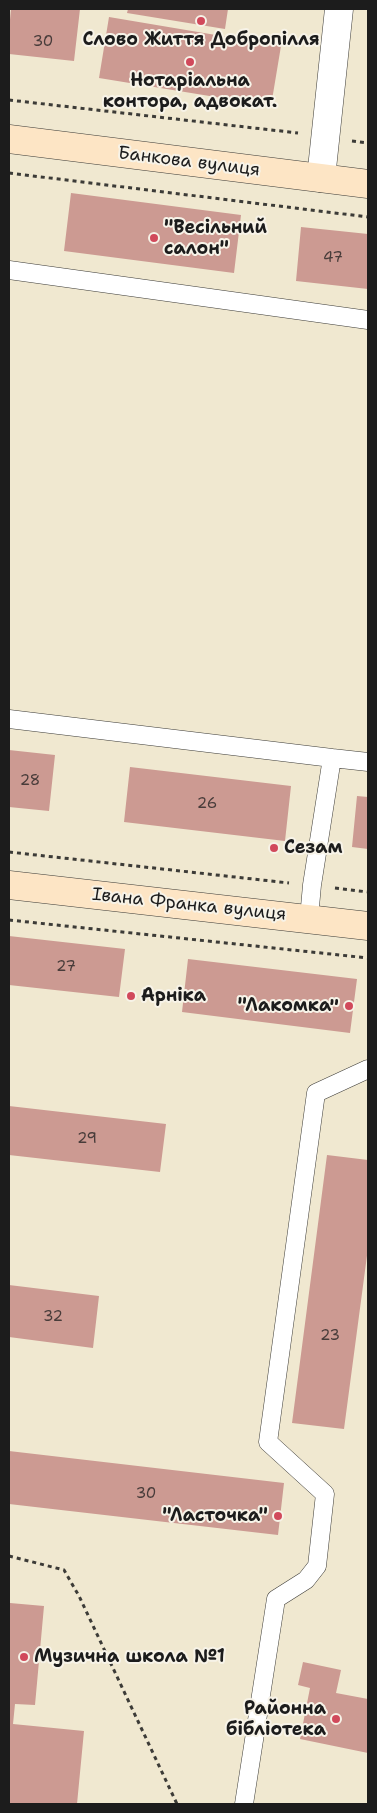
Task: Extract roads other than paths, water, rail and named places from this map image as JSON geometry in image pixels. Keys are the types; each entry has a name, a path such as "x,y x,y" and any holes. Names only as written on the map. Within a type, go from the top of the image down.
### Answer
{"street":[{"path":"321,178 339,9"},
{"name":"Банкова вулиця","path":"9,139 368,184"},
{"name":"Івана Франка вулиця","path":"9,885 368,926"}],"lane":[{"path":"9,270 368,320"},
{"path":"9,719 368,762"},
{"path":"309,918 312,885 332,758"},
{"path":"244,1804 276,1598 306,1580 317,1566 325,1494 268,1442 316,1093 368,1069"}],"place":[{"name":"Слово Життя Добропілля","path":"201,21"},
{"name":"Нотаріальна контора, адвокат.","path":"190,62"},
{"name":"\"Весільний салон\"","path":"154,238"},
{"name":"Сезам","path":"274,848"},
{"name":"Арніка","path":"131,996"},
{"name":"\"Лакомка\"","path":"349,1006"},
{"name":"\"Ласточка\"","path":"278,1516"},
{"name":"Музична школа №1","path":"24,1657"},
{"name":"Районна бібліотека","path":"336,1719"}]}
